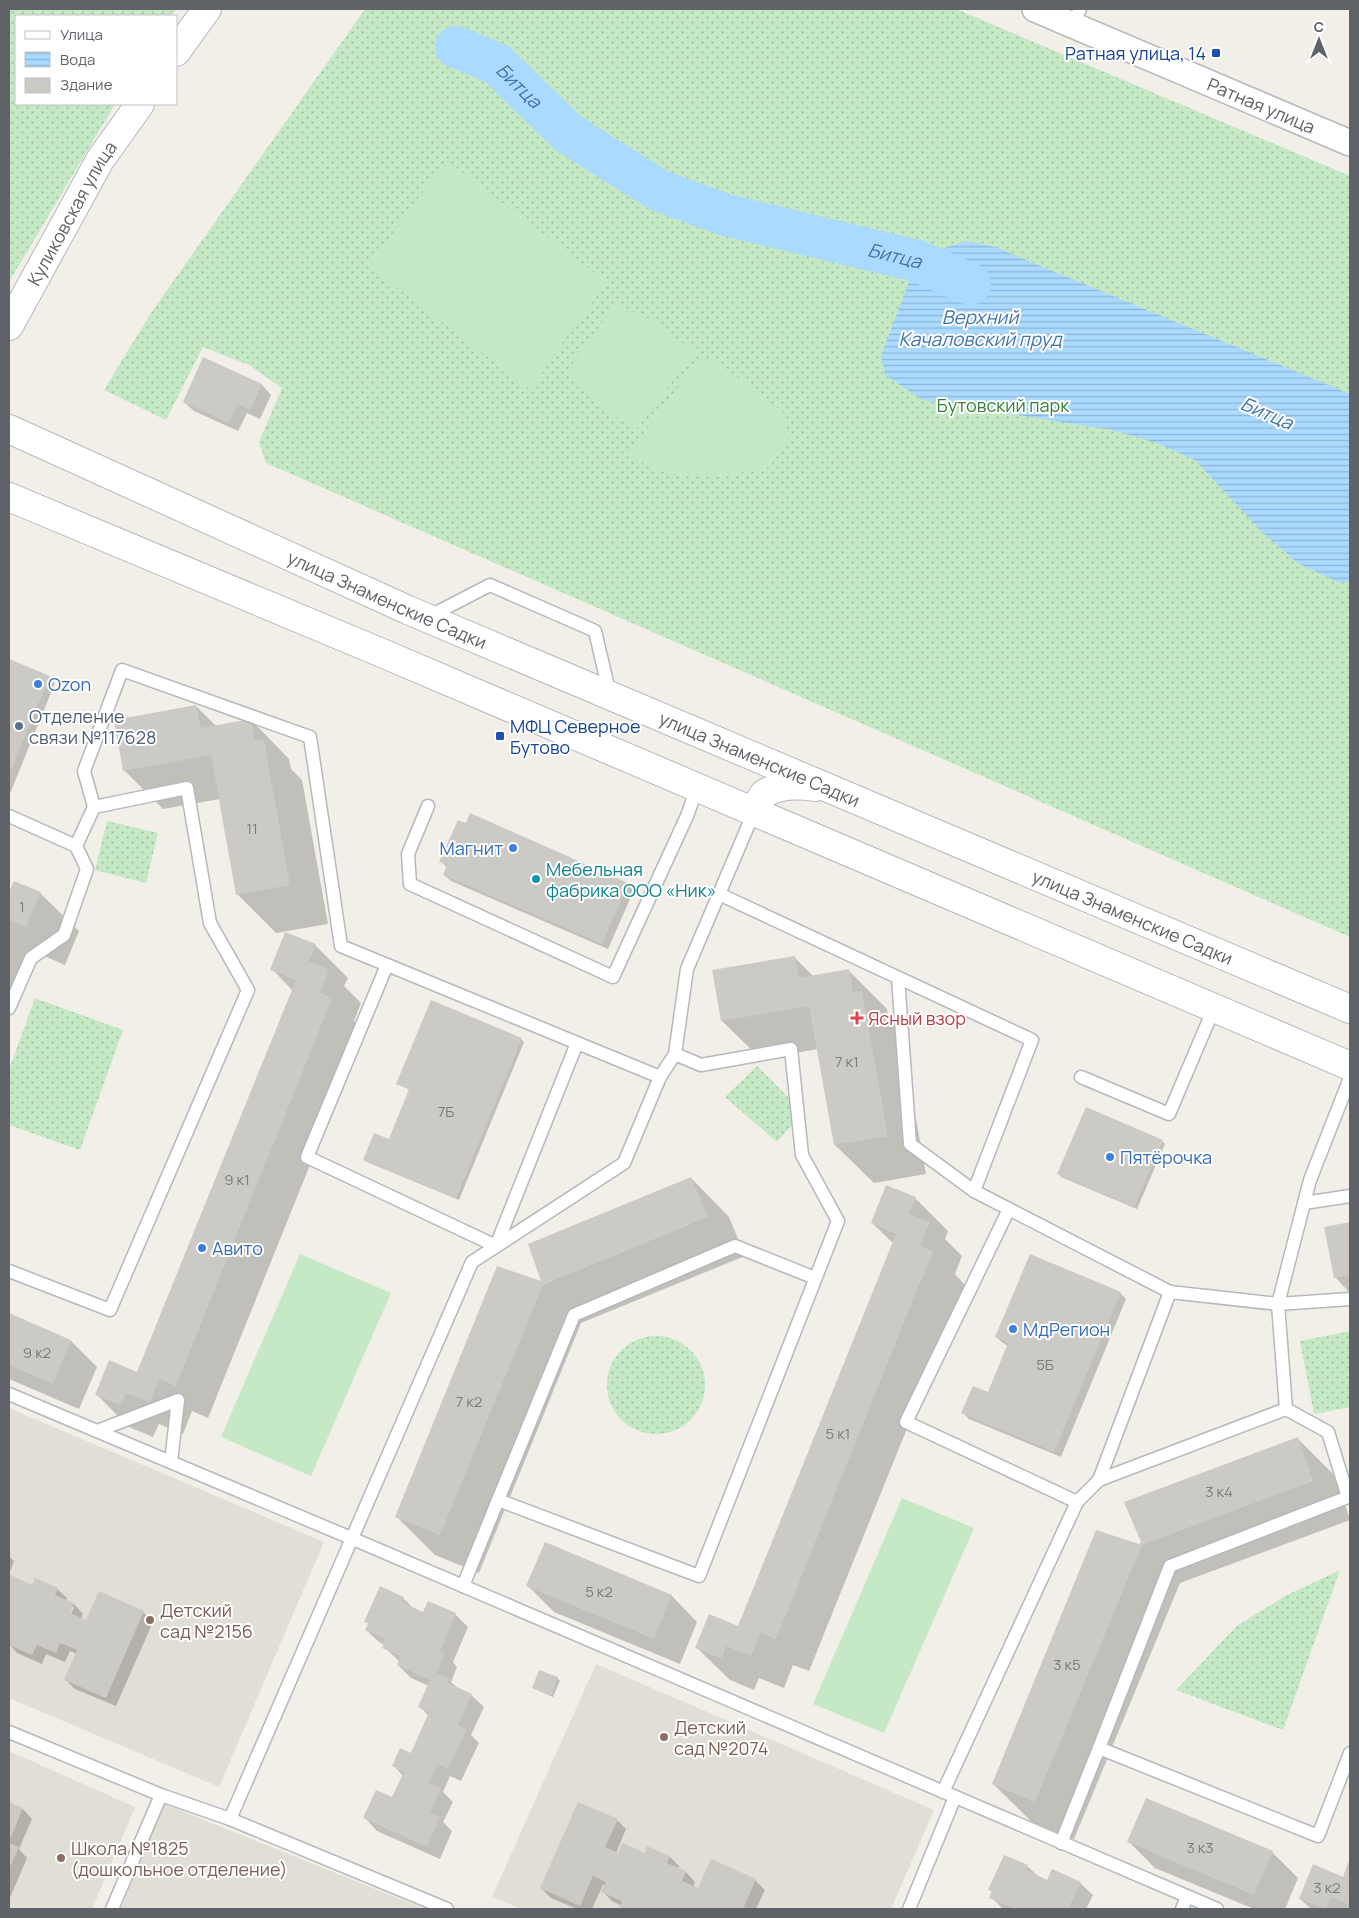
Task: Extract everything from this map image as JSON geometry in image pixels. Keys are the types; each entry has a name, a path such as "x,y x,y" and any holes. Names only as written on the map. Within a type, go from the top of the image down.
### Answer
{"street":[{"path":"178,49 207,9"},
{"name":"Ратная улица","path":"1035,9 1076,17 1350,143"},
{"name":"Куликовская улица","path":"9,326 100,160 139,105"},
{"name":"улица Знаменские Садки","path":"9,429 426,618 1350,1009"},
{"path":"9,497 398,660 1350,1066"},
{"path":"754,812 764,795 782,787 805,785 835,790"}],"lane":[{"path":"426,618 490,585 595,631 610,695"},
{"path":"76,846 94,807 84,771 122,670 310,737 341,946 660,1077"},
{"path":"9,1271 110,1310 248,990 210,923 187,788 94,807"},
{"path":"428,806 408,854 410,884 613,977 687,816 697,788"},
{"path":"230,1819 472,1262 624,1162 660,1077 675,1054 687,969 754,812"},
{"path":"9,816 76,846 87,869 64,935 31,958 9,1008"},
{"path":"719,894 1032,1040 974,1191"},
{"path":"387,965 307,1157 496,1246"},
{"path":"898,978 910,1144 974,1191 1170,1292 1278,1304 1350,1299"},
{"path":"1081,1077 1169,1114 1214,1008"},
{"path":"496,1246 577,1043"},
{"path":"498,1500 699,1576 838,1221 802,1155 791,1049 701,1065 675,1054"},
{"path":"1286,1409 1278,1304 1310,1180 1350,1078"},
{"path":"1304,1203 1350,1196"},
{"path":"1009,1209 906,1422 1077,1502"},
{"path":"463,1586 574,1315 735,1246 815,1278"},
{"path":"1099,1480 1170,1292"},
{"path":"9,1394 351,1538 1217,1909"},
{"path":"97,1431 178,1400 171,1462"},
{"path":"942,1792 1077,1502 1099,1480 1286,1409 1328,1432 1348,1497 1170,1566 1061,1843"},
{"path":"9,1732 161,1795 230,1819 446,1909"},
{"path":"1099,1748 1318,1836 1350,1753"},
{"path":"112,1909 161,1795"},
{"path":"909,1909 955,1797"},
{"path":"1182,1909 1187,1896"}],"shaded area":[{"name":"Детский сад №2156","path":"9,1408 324,1542 219,1787 9,1698"},
{"name":"Детский сад №2074","path":"596,1664 934,1810 891,1909 521,1909 492,1897"},
{"name":"Школа №1825 (дошкольное отделение)","path":"9,1751 135,1807 92,1909 9,1909"},
{"path":"164,1804 425,1909 121,1909"}],"green space":[{"path":"9,9 176,9 171,15 15,15 15,105 114,105 9,282"},
{"name":"Бутовский парк","path":"365,9 956,9 1350,176 1350,937 266,463 259,442 282,388 249,365 203,347 166,420 104,390 151,313"},
{"path":"446,160 607,283 566,337 531,390 369,266"},
{"path":"616,304 653,321 695,352 635,431 596,401 567,371"},
{"path":"701,357 715,361 782,411 789,437 769,467 719,477 669,474 627,455"},
{"path":"107,821 158,833 146,883 95,870"},
{"path":"35,998 123,1030 80,1150 9,1125 9,1070"},
{"path":"757,1066 803,1112 777,1142 725,1097"},
{"path":"300,1254 391,1293 311,1476 221,1437"},
{"path":"1350,1331 1350,1407 1314,1414 1300,1341"},
{"path":"656,1336 675,1340 691,1350 701,1366 705,1385 701,1404 691,1420 675,1430 656,1434 637,1430 621,1420 611,1404 607,1385 611,1366 621,1350 637,1340"},
{"path":"902,1498 974,1528 884,1733 813,1704"},
{"path":"1340,1570 1283,1730 1176,1690 1237,1626 1285,1596"}],"water":[{"name":"Верхний Качаловский пруд","path":"966,241 995,247 1350,394 1350,582 1337,582 1299,564 1263,533 1195,460 1157,443 1112,430 923,400 885,375 881,356 917,261 938,250"}],"building":[{"path":"203,357 262,384 250,410 237,404 229,423 183,402"},
{"name":"Отделение связи №117628","path":"9,659 50,676 9,775"},
{"path":"196,705 201,728 251,719 255,741 264,740 290,885 236,895 211,755 123,771 114,720"},
{"name":"Мебельная фабрика ООО «Ник»","path":"470,813 628,883 602,944 443,875 447,865 439,862 458,820 466,823"},
{"path":"14,881 41,892 26,927 9,920 9,892"},
{"path":"285,932 316,944 309,961 329,969 320,993 332,998 176,1386 159,1379 150,1402 126,1393 121,1405 95,1395 109,1360 137,1372 296,980 270,970"},
{"path":"795,956 799,978 849,969 853,992 862,991 888,1136 834,1145 809,1006 721,1021 712,970"},
{"path":"431,1000 522,1038 456,1198 363,1160 374,1133 389,1139 409,1089 396,1084"},
{"name":"Пятёрочка","path":"1086,1107 1163,1140 1134,1207 1057,1174"},
{"path":"691,1177 708,1217 543,1285 440,1535 395,1517 497,1266 541,1281 528,1244"},
{"path":"886,1185 916,1197 909,1214 930,1222 920,1246 933,1251 776,1639 760,1633 751,1656 726,1646 722,1659 695,1648 709,1614 738,1626 896,1234 871,1223"},
{"path":"1350,1222 1350,1275 1334,1278 1324,1227"},
{"path":"1030,1254 1121,1292 1054,1452 961,1413 973,1386 988,1392 1008,1343 995,1337"},
{"path":"9,1313 71,1340 53,1384 9,1365"},
{"path":"1298,1437 1313,1481 1142,1545 1035,1802 992,1784 1096,1530 1139,1544 1141,1542 1124,1502"},
{"path":"545,1542 672,1595 654,1639 526,1586"},
{"path":"10,1575 32,1585 35,1578 58,1588 55,1595 74,1603 70,1613 86,1620 99,1591 144,1611 106,1698 64,1680 77,1650 60,1643 56,1653 37,1645 32,1655 9,1645"},
{"path":"380,1586 404,1597 401,1602 423,1612 428,1601 456,1613 440,1651 445,1654 437,1673 450,1678 448,1683 472,1694 458,1725 467,1729 448,1769 437,1764 429,1783 441,1788 430,1813 440,1817 427,1847 363,1818 376,1790 392,1797 404,1772 392,1766 400,1748 411,1753 429,1712 418,1707 430,1680 397,1665 401,1656 382,1648 386,1639 365,1630 368,1623 364,1622"},
{"path":"539,1670 558,1677 551,1696 532,1688"},
{"path":"1146,1798 1273,1851 1254,1895 1127,1842"},
{"path":"9,1802 23,1808 9,1842"},
{"path":"578,1802 618,1819 605,1847 618,1853 622,1843 645,1853 647,1846 670,1856 667,1863 686,1871 682,1881 698,1888 711,1859 756,1879 743,1909 619,1909 622,1901 601,1892 606,1882 593,1876 580,1906 540,1888"},
{"path":"9,1843 19,1847 9,1869"},
{"path":"1004,1855 1028,1865 1026,1870 1047,1880 1052,1869 1081,1882 1068,1909 1010,1909 1011,1907 989,1898 992,1891 988,1890"},
{"path":"1350,1858 1350,1905 1331,1897 1326,1909 1299,1899 1313,1864 1343,1877"}],"waterway":[{"name":"Битца","path":"456,47 497,64 569,134 660,191 726,215 917,261 970,284"}],"place":[{"name":"Ратная улица, 14","path":"1216,53"},
{"name":"Ozon","path":"38,684"},
{"name":"Отделение связи №117628","path":"19,726"},
{"name":"МФЦ Северное Бутово","path":"500,736"},
{"name":"Магнит","path":"513,848"},
{"name":"Мебельная фабрика ООО «Ник»","path":"536,879"},
{"name":"Ясный взор","path":"857,1018"},
{"name":"Пятёрочка","path":"1110,1157"},
{"name":"Авито","path":"202,1248"},
{"name":"МдРегион","path":"1013,1329"},
{"name":"Детский сад №2156","path":"150,1620"},
{"name":"Детский сад №2074","path":"664,1737"},
{"name":"Школа №1825 (дошкольное отделение)","path":"61,1858"}]}
